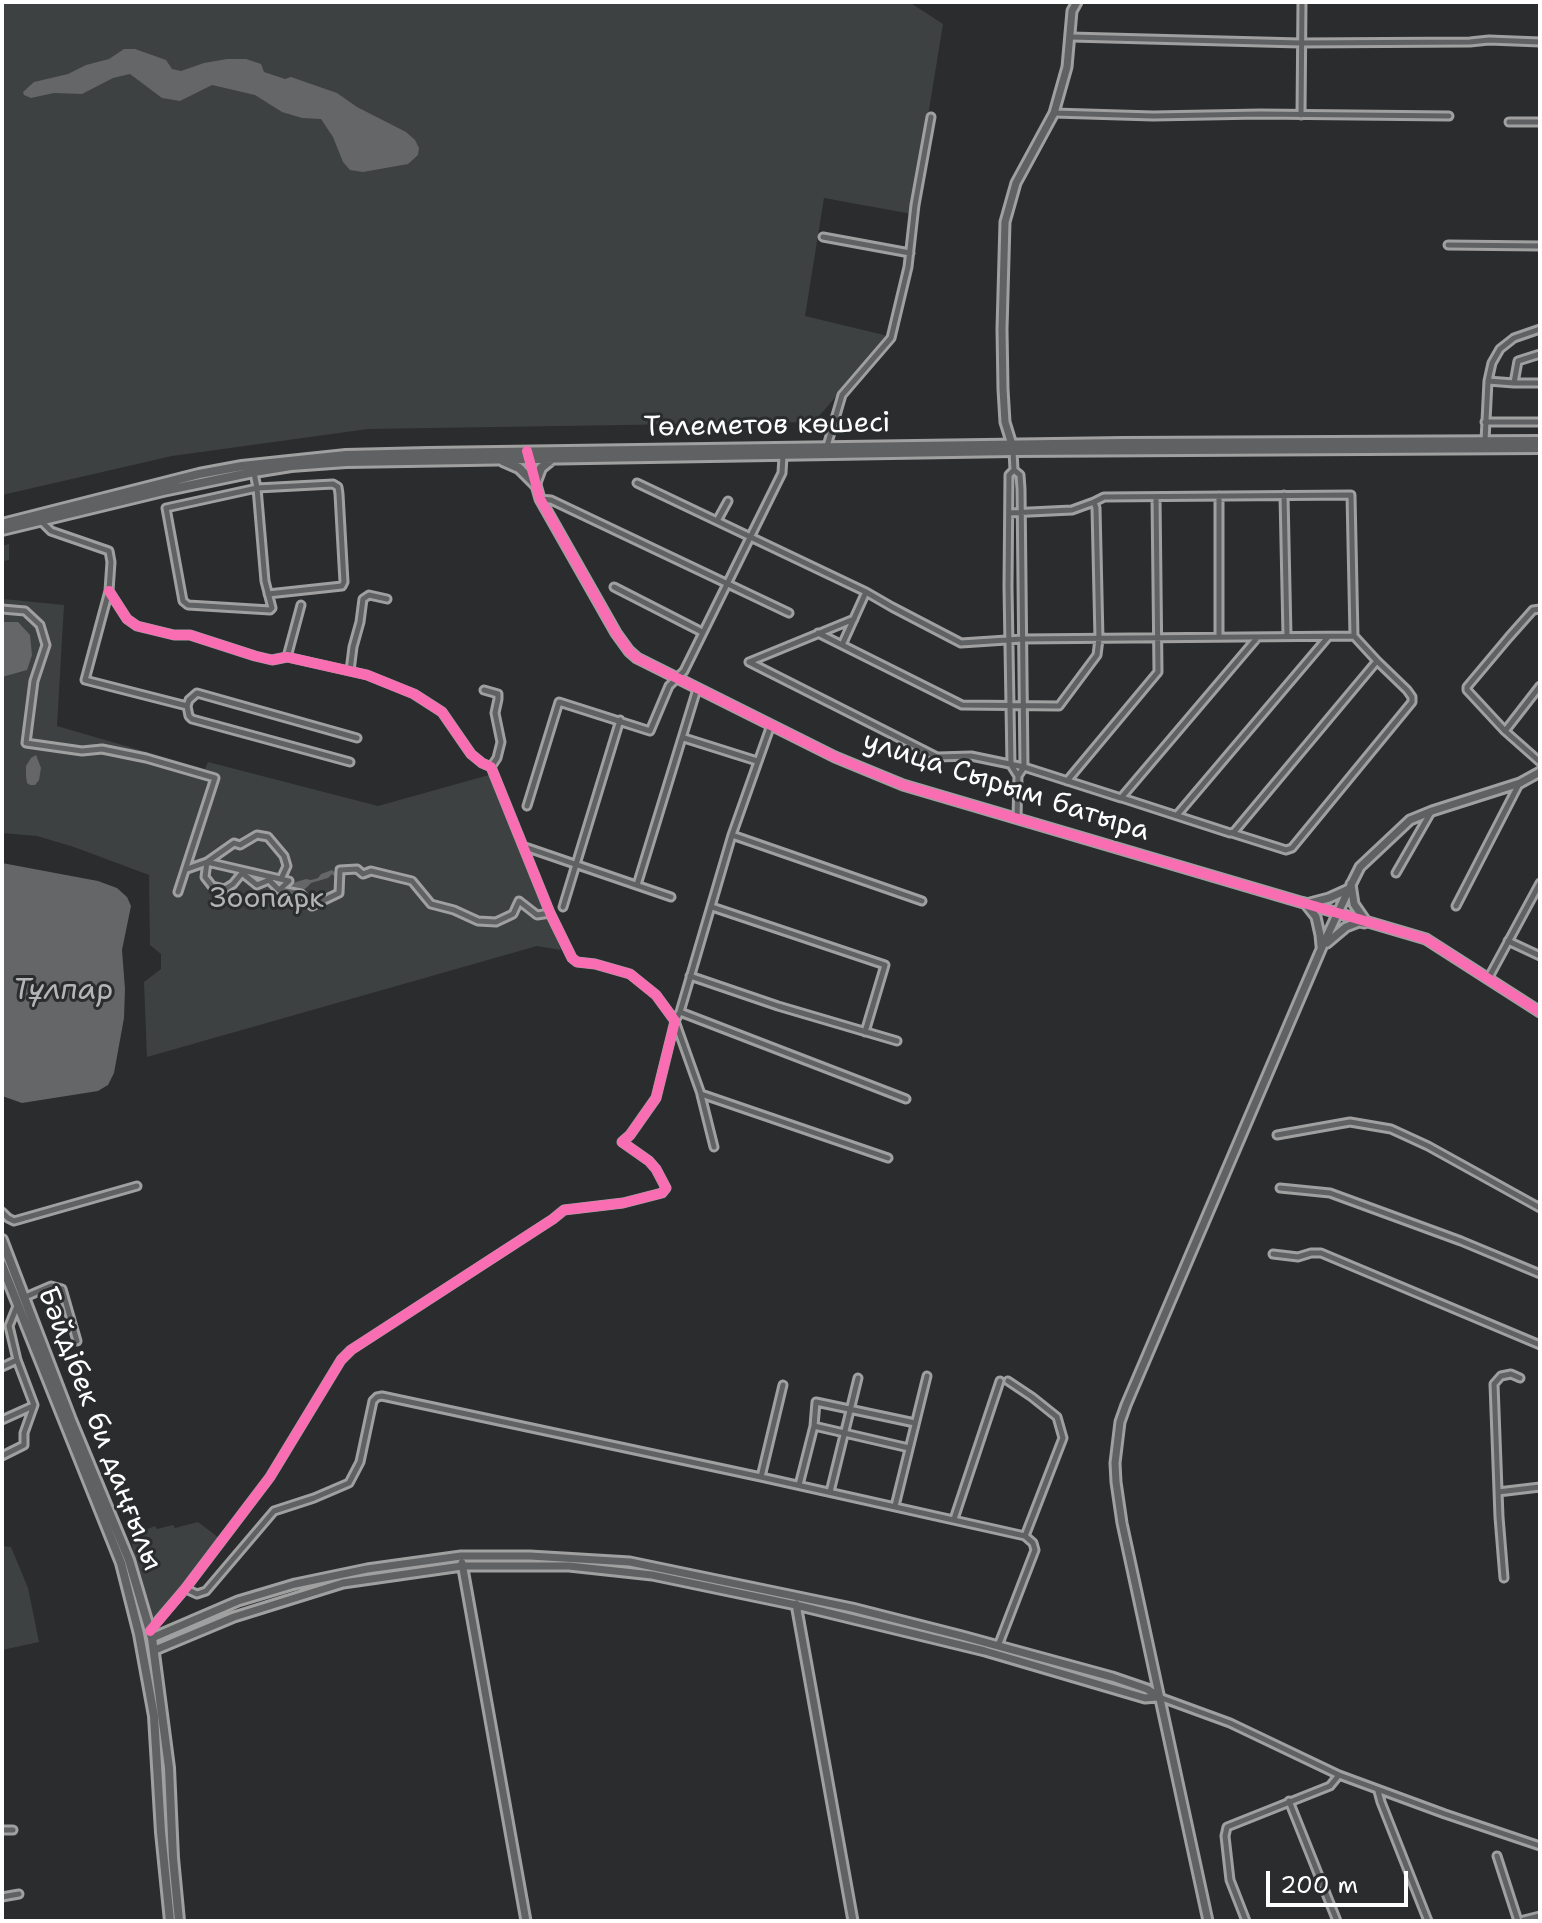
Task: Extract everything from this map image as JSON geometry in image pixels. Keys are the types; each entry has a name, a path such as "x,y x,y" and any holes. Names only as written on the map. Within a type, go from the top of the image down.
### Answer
{"main road":[{"path":"1013,448 1005,422 1003,389 1005,222 1016,183 1054,113 1067,67 1072,11 1077,2"},
{"name":"Төлеметов көшесі","path":"1013,448 1485,441 1540,448"},
{"name":"Төлеметов көшесі","path":"2,524 242,466 346,455 528,455 826,447 918,449 1501,444 1540,441"},
{"name":"Төлеметов көшесі","path":"2,530 163,491 291,466 499,459 528,455 554,458 783,455 918,449"},
{"name":"улица Сырым батыра","path":"528,455 540,499 621,642 637,658 835,757 903,785 1426,939 1540,1012"},
{"path":"499,459 519,468 535,484 541,468 554,458"},
{"path":"1208,1921 1122,1523 1116,1482 1116,1444 1120,1422 1321,949 1360,867 1410,820 1520,783 1540,772"},
{"path":"1321,949 1319,924 1305,902 1329,898 1350,886"},
{"path":"1350,886 1354,904 1369,922"},
{"path":"1321,949 1346,927 1369,922"},
{"name":"Бәйдібек би даңғылы","path":"2,1240 129,1560 155,1650 169,1768 170,1921"},
{"name":"Бәйдібек би даңғылы","path":"2,1265 121,1563 152,1703 168,1859 179,1921"},
{"path":"151,1634 238,1601 295,1584 367,1569 461,1556 530,1556 630,1562 866,1611 1112,1677 1147,1689 1159,1697"},
{"path":"461,1556 526,1921"},
{"path":"155,1650 234,1617 343,1583 462,1566 569,1566 652,1575 796,1605 985,1651 1145,1698 1159,1697"},
{"path":"795,1596 853,1921"},
{"path":"1521,1921 1540,1917"}],"street":[{"path":"1301,115 1302,2"},
{"path":"1071,37 1300,43 1540,42"},
{"path":"1054,113 1449,116"},
{"path":"826,447 842,395 891,338 908,267 915,205 931,117"},
{"path":"1509,122 1540,122"},
{"path":"823,237 910,253"},
{"path":"1448,245 1540,246"},
{"path":"1485,441 1492,363 1500,349 1514,338 1540,329"},
{"path":"1514,383 1518,361 1540,354"},
{"path":"1488,381 1540,383"},
{"path":"1485,422 1540,422"},
{"path":"1013,448 1014,470 1020,475 1024,707 1024,767 1018,776 1017,818"},
{"path":"527,806 559,702 650,731 669,686 684,671 782,473 783,455"},
{"path":"1014,470 1009,475 1009,640 1011,765 1018,776"},
{"path":"163,491 183,601 188,605 270,610 254,472"},
{"path":"637,483 866,592 961,643 1022,639 1354,636"},
{"path":"166,508 257,488 333,484 338,487 342,586 268,594"},
{"path":"1284,495 1287,636"},
{"path":"854,619 749,662 937,757 971,756 1024,767 1286,850 1292,848 1412,702 1407,690 1354,636 1351,495 1104,497 1072,510 1009,513"},
{"path":"1219,496 1219,637"},
{"path":"1067,781 1157,674 1156,497"},
{"path":"540,499 551,500 789,613"},
{"path":"717,521 728,501"},
{"path":"818,633 962,705 1059,706 1096,657 1099,639 1094,502"},
{"path":"40,520 51,531 109,551 109,591 85,680 187,706"},
{"path":"614,587 702,632"},
{"path":"109,591 127,619 137,626 174,635 190,635 272,660 287,657 367,675 414,694 442,712 471,754 491,767 550,913 572,958 577,962 630,974 656,995 675,1021 701,1094 714,1147"},
{"path":"842,645 866,592"},
{"path":"350,671 363,599 369,595 387,599"},
{"path":"287,657 301,605"},
{"path":"2,609 25,611 40,625 46,645 34,681 26,743 82,751 102,749 215,778 178,892"},
{"path":"1540,609 1533,610 1467,687 1469,694 1505,731 1540,762"},
{"path":"1177,815 1328,636"},
{"path":"1121,798 1258,637"},
{"path":"1232,833 1377,661"},
{"path":"1505,731 1540,686"},
{"path":"637,885 698,688"},
{"path":"484,690 498,694 495,713 501,742 491,767"},
{"path":"350,762 192,719 187,706 197,693 357,738"},
{"path":"563,907 620,720"},
{"path":"151,1634 270,1477 341,1360 351,1350 564,1210 623,1203 662,1193 666,1188 649,1161 622,1142 656,1098 675,1021 732,835 771,725"},
{"path":"684,738 757,761"},
{"path":"1456,906 1520,783"},
{"path":"1396,873 1432,811"},
{"path":"186,869 207,862 234,843 240,845 257,835 268,837 284,856 287,866 281,879"},
{"path":"732,835 922,901"},
{"path":"524,847 671,897"},
{"path":"207,862 289,881 279,890"},
{"path":"207,862 205,877 212,886 225,889 242,873 257,885 269,880 279,890 301,894 312,906 339,893 340,870 357,869 363,874 371,871 412,881 431,904 478,921 496,922 513,914 519,901 537,915 550,913"},
{"path":"1488,979 1540,883"},
{"path":"712,907 885,965 865,1032"},
{"path":"1508,941 1540,956"},
{"path":"690,976 897,1041"},
{"path":"680,1012 906,1099"},
{"path":"701,1094 888,1158"},
{"path":"1277,1135 1350,1122 1391,1129 1540,1208"},
{"path":"2,1212 14,1221 137,1186"},
{"path":"1280,1188 1330,1193 1540,1274"},
{"path":"1273,1254 1298,1257 1321,1253 1540,1345"},
{"path":"2,1456 24,1445 24,1433 34,1405 17,1360 9,1326 17,1306 24,1298 51,1286 62,1289 77,1341"},
{"path":"2,1367 17,1360"},
{"path":"1504,1578 1494,1384 1501,1376 1511,1374 1520,1378"},
{"path":"895,1506 927,1376"},
{"path":"830,1492 858,1378"},
{"path":"954,1519 1000,1381"},
{"path":"1008,1381 1057,1417 1063,1438 1025,1536"},
{"path":"761,1477 783,1385"},
{"path":"185,1589 197,1594 206,1591 274,1511 349,1483 360,1462 373,1401 382,1396 1025,1536 1033,1543 1035,1550 998,1646"},
{"path":"799,1485 814,1426 816,1402 915,1423"},
{"path":"2,1420 34,1405"},
{"path":"814,1426 909,1448"},
{"path":"1498,1492 1540,1487"},
{"path":"1159,1697 1230,1723 1339,1775 1540,1846"},
{"path":"1246,1921 1230,1880 1225,1836 1227,1827 1330,1786 1339,1775"},
{"path":"1378,1790 1428,1921"},
{"path":"1289,1801 1337,1921"},
{"path":"2,1830 13,1830"},
{"path":"1497,1856 1521,1921"},
{"path":"2,1897 19,1894"}],"green space":[{"path":"2,2 909,2 943,24 912,214 824,198 805,316 888,336 814,422 368,429 172,456 2,495"},
{"name":"Зоопарк","path":"9,544 9,560 4,561 3,599 64,605 57,726 205,769 208,762 378,806 489,775 561,950 537,946 147,1057 144,982 161,969 161,954 150,945 149,875 37,836 2,833 2,546"},
{"path":"198,1522 219,1538 160,1616 148,1614 130,1536 155,1526 157,1529 173,1525 175,1528"},
{"path":"2,1546 11,1547 28,1588 39,1642 2,1650"}],"water":[{"path":"124,49 135,49 166,60 172,69 181,71 227,59 246,59 261,64 264,72 285,79 291,77 337,93 406,132 415,140 418,155 408,164 363,172 350,170 321,119 282,112 255,95 212,85 180,101 162,98 130,74 113,78 82,94 54,93 31,98 24,95 23,92 34,82 109,59"},
{"path":"2,622 18,622 30,635 32,655 27,670 2,677"},
{"path":"36,755 41,768 39,780 35,785 30,785 27,783 26,766"},
{"name":"Тұлпар","path":"2,863 98,881 117,888 131,906 122,950 124,1018 114,1073 108,1085 98,1091 22,1103 2,1096"},
{"path":"332,870 339,876 332,874 305,889 296,888 291,892 289,888 296,882 318,878"}],"cycle path":[{"path":"527,451 540,499 616,633 637,658 835,757 903,785 1426,939 1540,1012"},
{"path":"109,591 127,619 137,626 174,635 190,635 272,660 287,657 367,675 414,694 442,712 471,754 491,767 550,913 572,958 577,962 630,974 656,995 675,1021 656,1098 622,1142 656,1169 666,1188 662,1193 623,1203 564,1210 351,1350 341,1360 270,1477 150,1631"}]}
